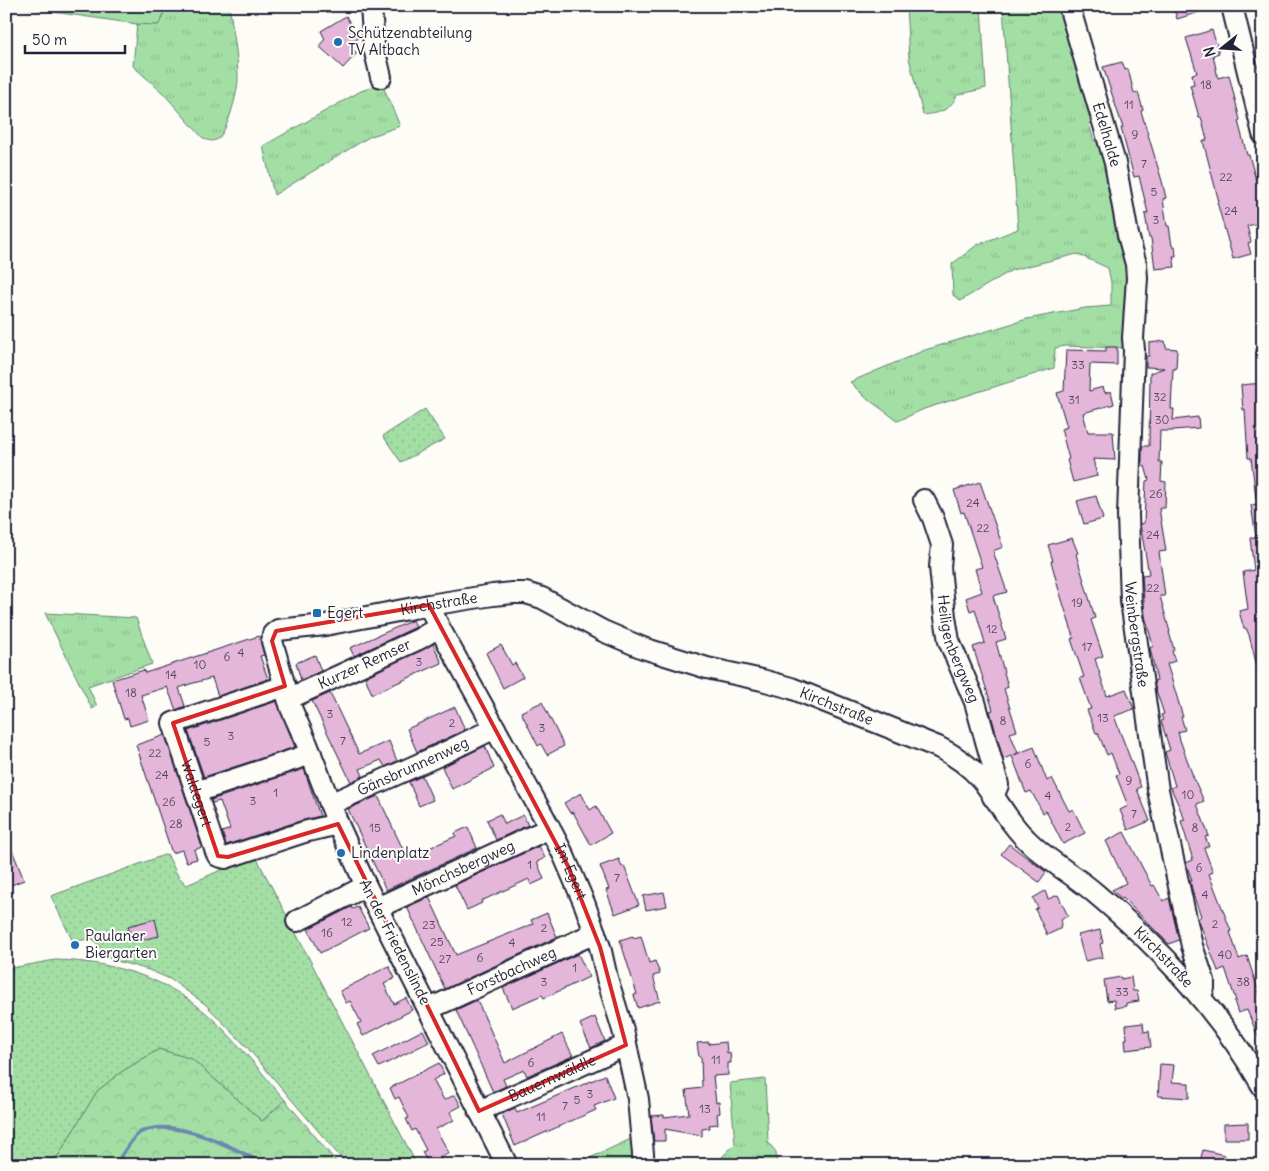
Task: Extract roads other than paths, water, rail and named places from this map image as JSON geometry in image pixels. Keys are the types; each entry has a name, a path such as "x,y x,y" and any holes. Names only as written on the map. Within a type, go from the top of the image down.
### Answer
{"street":[{"path":"371,6 374,48 381,77"},
{"name":"Edelhalde","path":"1069,6 1115,163 1128,235 1136,264"},
{"path":"1232,6 1263,134"},
{"name":"Weinbergstraße","path":"1136,264 1128,515 1131,601 1158,790 1192,946 1204,983 1200,997"},
{"name":"Heiligenbergweg","path":"924,500 933,518 942,545 940,568 949,641 973,696 997,780 998,785 993,797"},
{"name":"Kirchstraße","path":"278,630 325,625 429,605 513,593 538,596 603,631 643,648 707,668 791,688 938,747 955,756 974,772 1008,820 1023,837 1128,921 1177,970 1239,1049 1263,1087"},
{"name":"Im Egert","path":"429,605 439,627 550,828 578,889 595,933 611,993 619,1013 638,1099 644,1165"},
{"name":"Kurzer Remser","path":"287,692 419,639 439,627"},
{"name":"An der Friedenslinde","path":"278,630 273,634 272,641 287,692 338,824 366,886 507,1165"},
{"name":"Waldegert","path":"287,692 173,723 216,852 222,858 304,832 338,824"},
{"name":"Gänsbrunnenweg","path":"330,804 495,728"},
{"path":"196,792 311,754"},
{"name":"Mönchsbergweg","path":"378,908 550,828"},
{"path":"297,922 366,886"},
{"name":"Forstbachweg","path":"429,1009 595,933"},
{"name":"Bauernwäldle","path":"479,1111 626,1045"}],"waterway":[{"path":"115,1165 138,1134 155,1128 170,1128 204,1136 238,1150 265,1165"}],"place":[{"name":"Schützenabteilung TV Altbach","path":"338,42"},
{"name":"Egert","path":"317,613"},
{"name":"Lindenplatz","path":"341,853"},
{"name":"Paulaner Biergarten","path":"75,945"}]}
